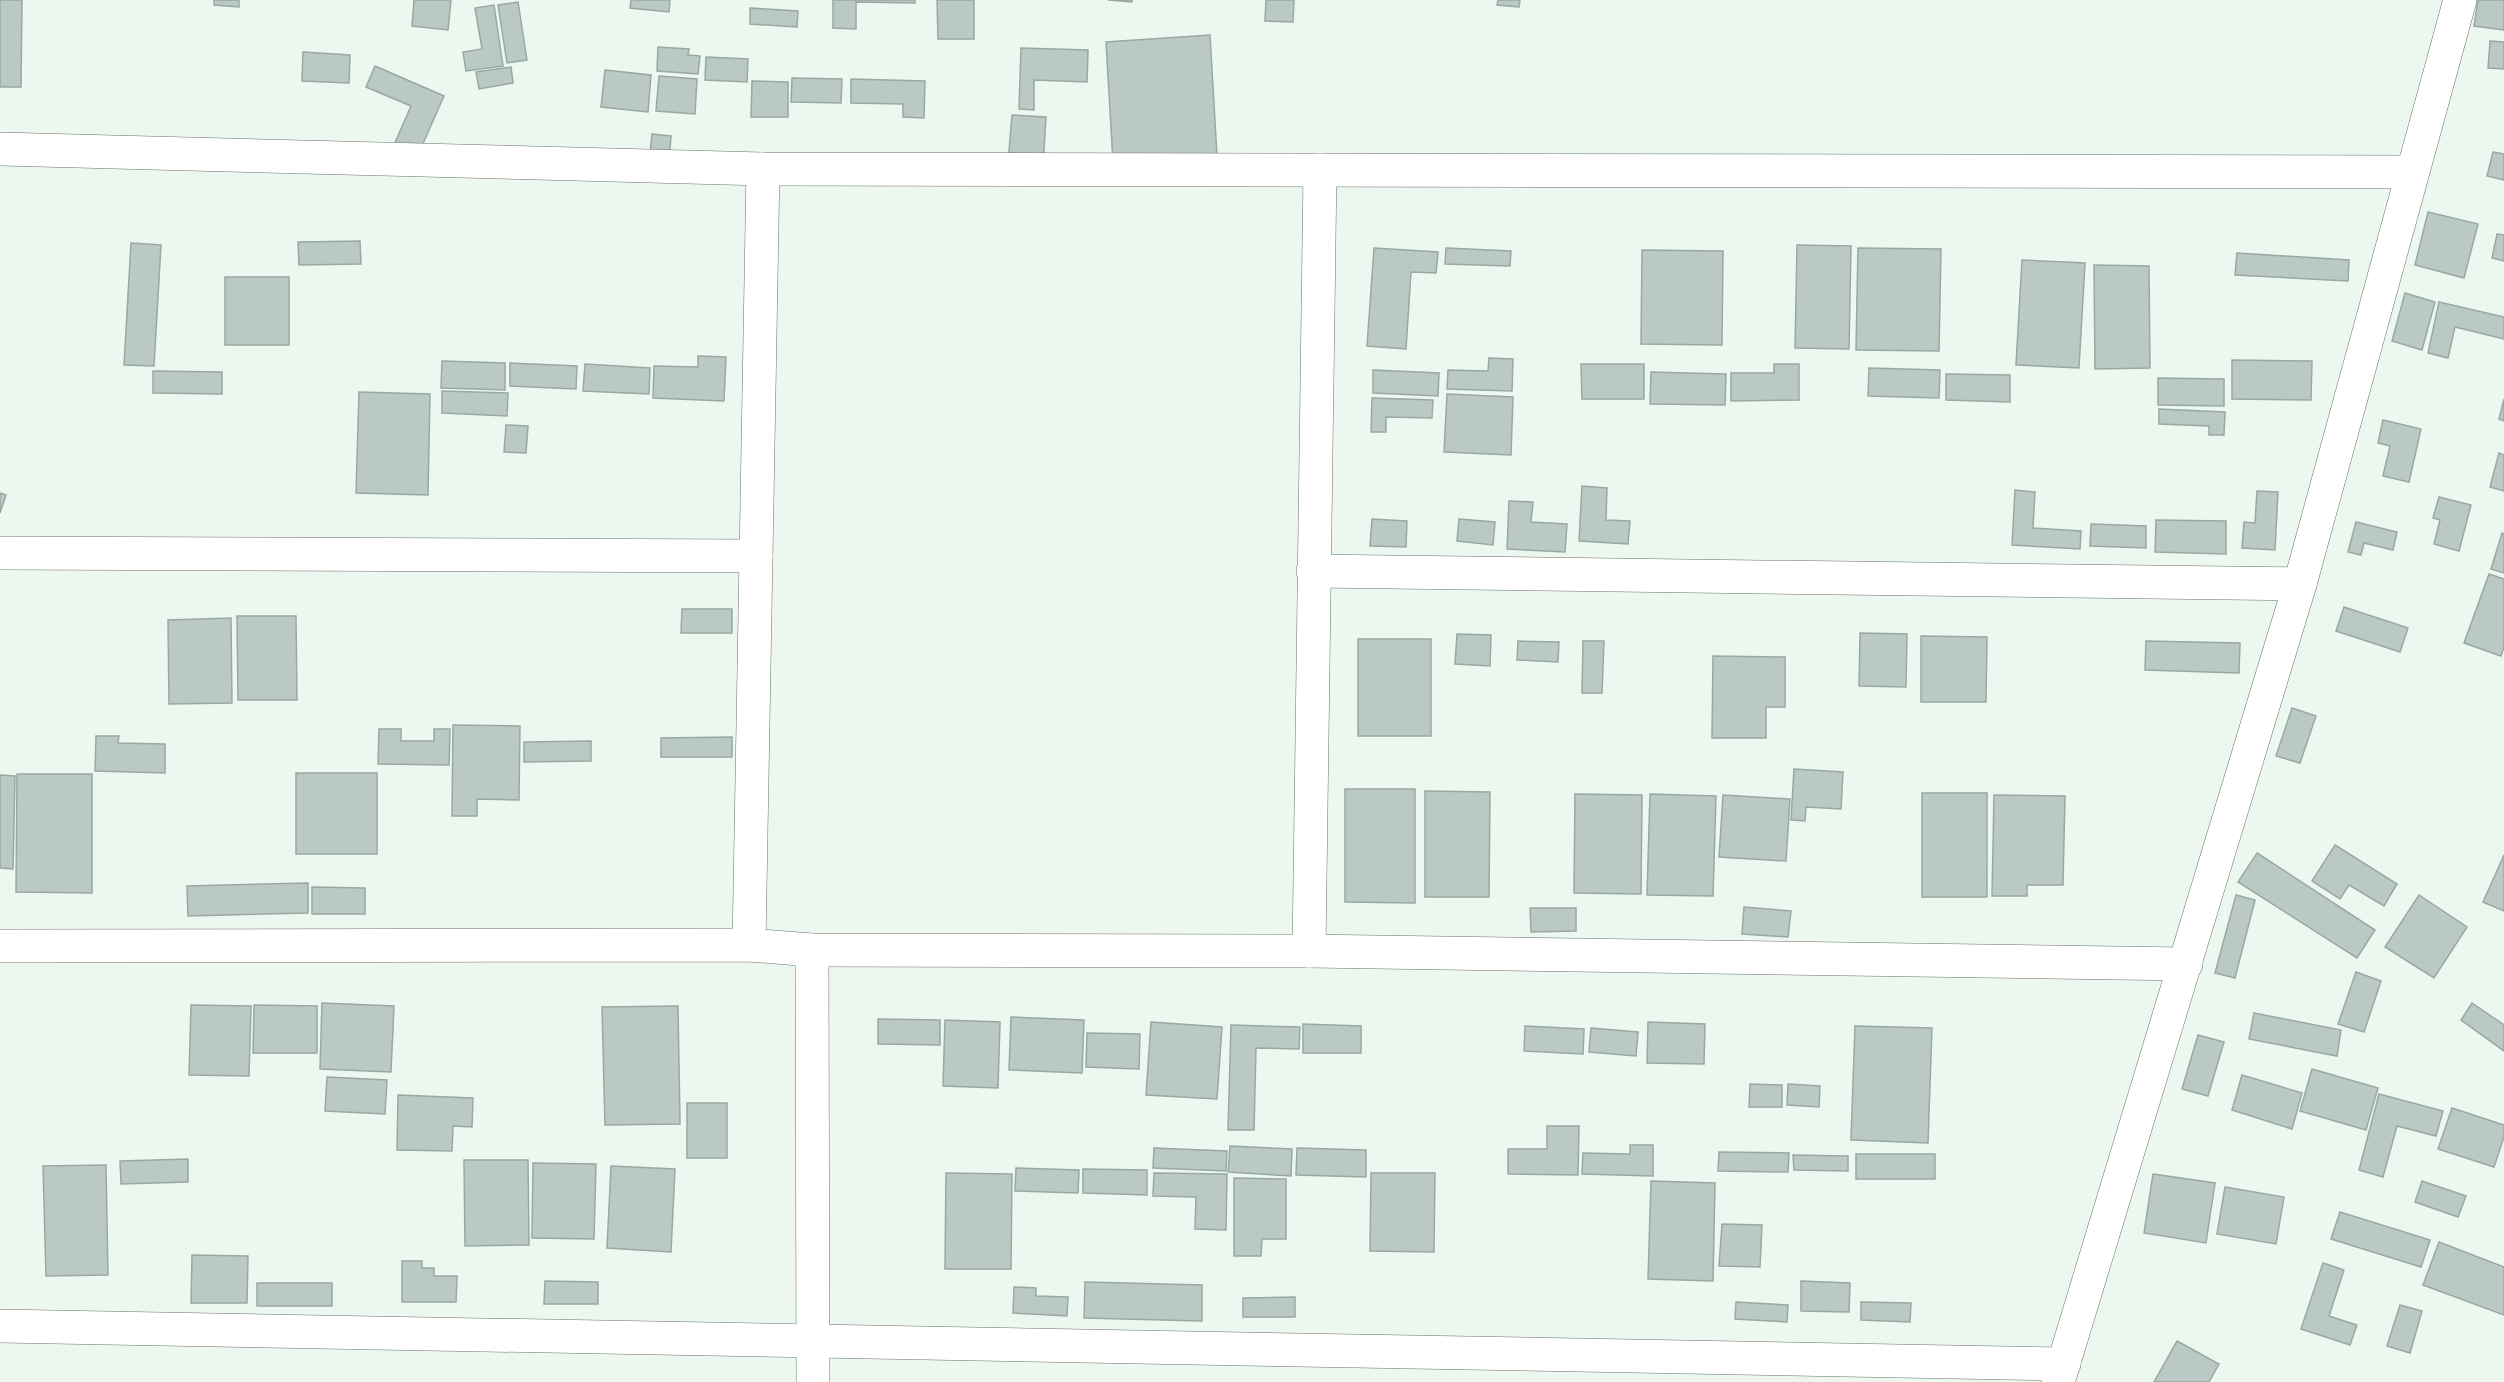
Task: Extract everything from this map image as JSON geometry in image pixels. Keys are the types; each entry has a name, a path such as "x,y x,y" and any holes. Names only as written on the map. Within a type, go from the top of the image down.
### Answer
{"street":[{"path":"0,1326 813,1341 2061,1373 2300,584 2411,172 2460,0"},
{"path":"0,149 763,169 2411,172"},
{"path":"749,945 763,169"},
{"path":"1309,951 1320,170"},
{"path":"0,553 756,556"},
{"path":"1313,571 2300,584"},
{"path":"0,946 749,945 812,950 1309,951 2186,964"},
{"path":"812,950 813,1382"}],"building":[{"path":"0,0 22,0 21,87 0,87"},
{"path":"214,0 239,0 239,7 214,5"},
{"path":"414,0 451,0 448,30 412,26"},
{"path":"631,0 670,0 669,12 630,8"},
{"path":"833,0 915,0 915,3 856,2 856,29 833,28"},
{"path":"937,0 974,0 974,39 938,39"},
{"path":"1108,0 1132,0 1132,2"},
{"path":"1266,0 1294,0 1293,22 1265,21"},
{"path":"1498,0 1520,0 1519,7 1497,5"},
{"path":"2478,0 2504,0 2504,30 2474,26"},
{"path":"518,2 527,60 507,63 498,5"},
{"path":"494,5 503,66 466,71 463,52 482,49 475,8"},
{"path":"750,8 798,11 797,27 750,24"},
{"path":"1210,35 1217,156 1113,162 1106,42"},
{"path":"2490,41 2504,42 2504,69 2488,68"},
{"path":"658,47 689,49 688,55 700,56 698,74 657,71"},
{"path":"1021,48 1088,50 1087,82 1034,80 1034,110 1019,109"},
{"path":"303,52 350,55 349,83 302,81"},
{"path":"706,57 748,59 747,82 705,80"},
{"path":"375,66 444,96 417,157 393,147 411,106 366,87"},
{"path":"511,67 513,83 479,89 476,72"},
{"path":"605,70 651,75 648,112 601,107"},
{"path":"659,76 697,79 695,114 656,111"},
{"path":"792,78 842,79 841,103 791,102"},
{"path":"851,79 925,81 924,118 903,117 903,104 851,103"},
{"path":"752,81 788,82 788,117 751,117"},
{"path":"1012,115 1046,117 1043,165 1008,163"},
{"path":"652,134 671,136 669,164 649,162"},
{"path":"2493,152 2504,154 2504,180 2487,176"},
{"path":"2428,212 2478,224 2464,278 2415,265"},
{"path":"2497,234 2504,235 2504,261 2492,258"},
{"path":"360,241 361,264 299,265 298,242"},
{"path":"131,243 161,245 154,366 124,365"},
{"path":"1797,245 1851,246 1849,349 1795,348"},
{"path":"1374,248 1438,252 1436,273 1411,272 1406,349 1367,346"},
{"path":"1446,248 1511,251 1510,266 1445,264"},
{"path":"1858,248 1941,249 1939,351 1856,350"},
{"path":"1642,250 1723,251 1722,345 1641,344"},
{"path":"2237,253 2349,260 2348,281 2235,275"},
{"path":"2022,260 2085,263 2079,368 2016,365"},
{"path":"2094,265 2149,266 2150,368 2095,369"},
{"path":"225,277 289,277 289,345 225,345"},
{"path":"2405,293 2435,302 2422,350 2392,341"},
{"path":"2439,302 2504,317 2504,339 2455,327 2448,358 2428,353"},
{"path":"698,356 726,357 724,401 653,398 654,366 698,367"},
{"path":"1489,358 1513,359 1512,391 1447,389 1448,370 1488,371"},
{"path":"2232,360 2312,361 2311,400 2232,399"},
{"path":"442,361 505,363 505,390 441,388"},
{"path":"510,363 577,366 576,389 510,386"},
{"path":"585,364 650,368 649,394 583,391"},
{"path":"1581,364 1644,364 1644,399 1582,399"},
{"path":"1774,364 1799,364 1799,400 1731,401 1731,373 1774,373"},
{"path":"1869,368 1940,370 1939,398 1868,396"},
{"path":"1373,370 1439,373 1438,396 1373,393"},
{"path":"153,371 222,372 222,394 153,393"},
{"path":"1651,372 1726,374 1725,405 1650,404"},
{"path":"1946,374 2010,375 2010,402 1946,400"},
{"path":"2158,378 2224,379 2224,406 2158,405"},
{"path":"442,391 508,393 507,416 442,413"},
{"path":"359,392 430,394 428,495 356,493"},
{"path":"1447,394 1513,397 1511,455 1444,452"},
{"path":"1372,398 1433,400 1432,418 1386,417 1386,432 1371,432"},
{"path":"2504,399 2504,421 2499,419"},
{"path":"2159,409 2225,412 2224,435 2209,435 2209,426 2159,424"},
{"path":"2383,420 2421,429 2409,482 2383,476 2390,446 2378,443"},
{"path":"506,425 528,426 526,453 504,452"},
{"path":"2499,453 2504,455 2504,491 2490,487"},
{"path":"1582,486 1607,488 1606,520 1630,521 1628,544 1579,541"},
{"path":"2015,490 2035,492 2033,528 2081,531 2080,549 2012,545"},
{"path":"2257,491 2278,492 2275,550 2242,548 2244,522 2255,523"},
{"path":"0,493 6,495 0,513"},
{"path":"2439,497 2471,505 2459,551 2434,544 2440,520 2433,518"},
{"path":"1509,501 1533,502 1531,522 1567,524 1565,552 1507,549"},
{"path":"1372,519 1407,521 1406,547 1370,546"},
{"path":"1459,519 1495,522 1493,545 1457,541"},
{"path":"2156,520 2226,521 2226,554 2155,552"},
{"path":"2356,522 2397,532 2393,550 2364,543 2361,555 2348,552"},
{"path":"2091,524 2146,526 2146,548 2090,546"},
{"path":"2502,533 2504,534 2504,573 2491,569"},
{"path":"2489,574 2504,579 2504,647 2501,656 2464,643"},
{"path":"2344,607 2408,628 2400,652 2336,631"},
{"path":"682,609 732,609 732,633 681,633"},
{"path":"237,616 296,616 297,700 238,700"},
{"path":"231,618 232,703 169,704 168,620"},
{"path":"1860,633 1907,634 1906,687 1859,686"},
{"path":"1457,634 1491,635 1490,666 1455,664"},
{"path":"1921,636 1987,637 1986,702 1921,702"},
{"path":"1358,639 1431,639 1431,736 1358,736"},
{"path":"1518,641 1559,642 1558,662 1517,660"},
{"path":"1583,641 1604,641 1602,693 1582,693"},
{"path":"2146,641 2240,643 2239,673 2145,670"},
{"path":"1713,656 1785,657 1785,707 1766,707 1766,738 1712,738"},
{"path":"2292,708 2316,716 2300,763 2276,756"},
{"path":"453,725 520,726 519,800 477,799 477,816 452,816"},
{"path":"379,729 401,729 401,741 434,741 434,729 450,729 449,765 378,764"},
{"path":"96,736 119,736 118,743 165,744 165,773 95,771"},
{"path":"732,737 732,757 661,757 661,738"},
{"path":"591,741 591,761 524,762 524,742"},
{"path":"1794,769 1843,772 1841,809 1806,807 1805,821 1791,820"},
{"path":"296,773 377,773 377,854 296,854"},
{"path":"17,774 92,774 92,893 16,892"},
{"path":"0,775 15,776 13,869 0,868"},
{"path":"1345,789 1415,789 1415,903 1345,902"},
{"path":"1425,791 1490,792 1489,897 1425,897"},
{"path":"1922,793 1987,793 1987,897 1922,897"},
{"path":"1575,794 1642,795 1641,894 1574,893"},
{"path":"1650,794 1716,796 1713,896 1647,895"},
{"path":"1723,795 1790,799 1786,861 1719,857"},
{"path":"1994,795 2065,796 2063,885 2027,885 2027,896 1992,896"},
{"path":"2335,845 2397,884 2384,906 2349,885 2340,899 2312,881"},
{"path":"2257,853 2375,930 2357,958 2238,882"},
{"path":"2504,855 2504,911 2483,902"},
{"path":"308,883 308,913 188,916 187,886"},
{"path":"312,887 365,888 365,914 312,914"},
{"path":"2236,895 2255,900 2235,978 2215,973"},
{"path":"2419,895 2467,927 2434,978 2385,947"},
{"path":"1744,907 1791,911 1788,937 1742,934"},
{"path":"1530,908 1576,908 1576,931 1531,932"},
{"path":"2356,972 2381,981 2364,1032 2338,1024"},
{"path":"322,1003 394,1006 391,1072 320,1069"},
{"path":"2472,1003 2504,1025 2504,1051 2461,1020"},
{"path":"191,1005 251,1006 249,1076 189,1075"},
{"path":"254,1005 317,1006 317,1053 253,1053"},
{"path":"678,1006 680,1124 605,1125 602,1007"},
{"path":"2254,1013 2341,1030 2337,1056 2249,1039"},
{"path":"1011,1017 1084,1020 1082,1073 1009,1070"},
{"path":"878,1019 940,1020 940,1045 878,1044"},
{"path":"945,1020 1000,1022 998,1088 943,1086"},
{"path":"1151,1022 1222,1027 1217,1099 1146,1095"},
{"path":"1648,1022 1705,1024 1704,1064 1647,1063"},
{"path":"1303,1024 1361,1026 1361,1053 1303,1053"},
{"path":"1231,1025 1300,1027 1299,1049 1256,1048 1254,1130 1228,1130"},
{"path":"1525,1026 1584,1029 1583,1054 1524,1051"},
{"path":"1855,1026 1932,1028 1928,1143 1851,1140"},
{"path":"1591,1028 1638,1032 1636,1056 1589,1052"},
{"path":"1087,1033 1140,1034 1139,1069 1086,1067"},
{"path":"2198,1035 2224,1042 2208,1096 2182,1089"},
{"path":"2312,1069 2378,1088 2366,1130 2300,1111"},
{"path":"2242,1075 2302,1093 2292,1129 2232,1110"},
{"path":"327,1077 387,1080 385,1114 325,1111"},
{"path":"1750,1084 1782,1085 1782,1107 1749,1107"},
{"path":"1788,1084 1820,1086 1819,1107 1787,1105"},
{"path":"2379,1094 2443,1111 2436,1136 2397,1126 2383,1177 2359,1170"},
{"path":"398,1095 473,1098 472,1127 453,1126 452,1151 397,1150"},
{"path":"687,1103 727,1103 727,1158 687,1158"},
{"path":"2452,1108 2504,1125 2504,1137 2494,1167 2438,1149"},
{"path":"1547,1126 1579,1126 1578,1175 1508,1174 1508,1149 1547,1149"},
{"path":"1630,1145 1653,1145 1653,1176 1582,1174 1583,1153 1630,1154"},
{"path":"1230,1146 1292,1149 1291,1176 1228,1172"},
{"path":"1154,1148 1227,1151 1226,1171 1153,1168"},
{"path":"1297,1148 1366,1150 1366,1177 1296,1175"},
{"path":"1719,1152 1789,1153 1788,1172 1718,1171"},
{"path":"1856,1154 1935,1154 1935,1179 1856,1179"},
{"path":"1793,1155 1848,1156 1848,1171 1794,1170"},
{"path":"188,1159 188,1182 121,1184 120,1161"},
{"path":"464,1160 528,1160 529,1245 465,1246"},
{"path":"533,1163 596,1164 594,1239 532,1238"},
{"path":"106,1165 108,1275 46,1276 43,1166"},
{"path":"611,1166 675,1169 671,1252 607,1248"},
{"path":"1016,1168 1079,1170 1078,1193 1015,1191"},
{"path":"1083,1169 1147,1170 1147,1195 1083,1193"},
{"path":"946,1173 1012,1174 1011,1269 945,1269"},
{"path":"1154,1173 1227,1174 1226,1230 1195,1229 1196,1197 1153,1196"},
{"path":"1371,1173 1435,1173 1434,1252 1370,1251"},
{"path":"2153,1174 2215,1183 2206,1243 2144,1233"},
{"path":"1234,1178 1286,1179 1286,1239 1262,1239 1261,1256 1234,1256"},
{"path":"1651,1181 1715,1183 1713,1281 1648,1279"},
{"path":"2422,1181 2466,1196 2458,1217 2415,1202"},
{"path":"2225,1187 2284,1197 2276,1244 2217,1234"},
{"path":"2340,1212 2430,1240 2421,1267 2331,1239"},
{"path":"1722,1224 1762,1225 1760,1267 1719,1266"},
{"path":"2439,1242 2504,1267 2504,1315 2423,1285"},
{"path":"192,1255 248,1256 247,1303 191,1303"},
{"path":"402,1261 422,1261 422,1268 434,1268 434,1276 457,1276 456,1302 402,1302"},
{"path":"2323,1263 2344,1270 2329,1316 2357,1325 2350,1345 2301,1329"},
{"path":"545,1281 598,1282 598,1304 544,1304"},
{"path":"1801,1281 1850,1283 1849,1312 1801,1311"},
{"path":"1085,1282 1202,1285 1202,1321 1084,1318"},
{"path":"257,1283 332,1283 332,1306 257,1306"},
{"path":"1014,1287 1036,1288 1036,1296 1068,1297 1067,1316 1013,1313"},
{"path":"1295,1297 1295,1317 1243,1317 1243,1298"},
{"path":"1736,1302 1788,1305 1787,1322 1735,1319"},
{"path":"1861,1302 1911,1303 1910,1322 1861,1320"},
{"path":"2400,1305 2422,1311 2410,1353 2387,1346"},
{"path":"2177,1341 2219,1364 2209,1382 2154,1382"}]}
